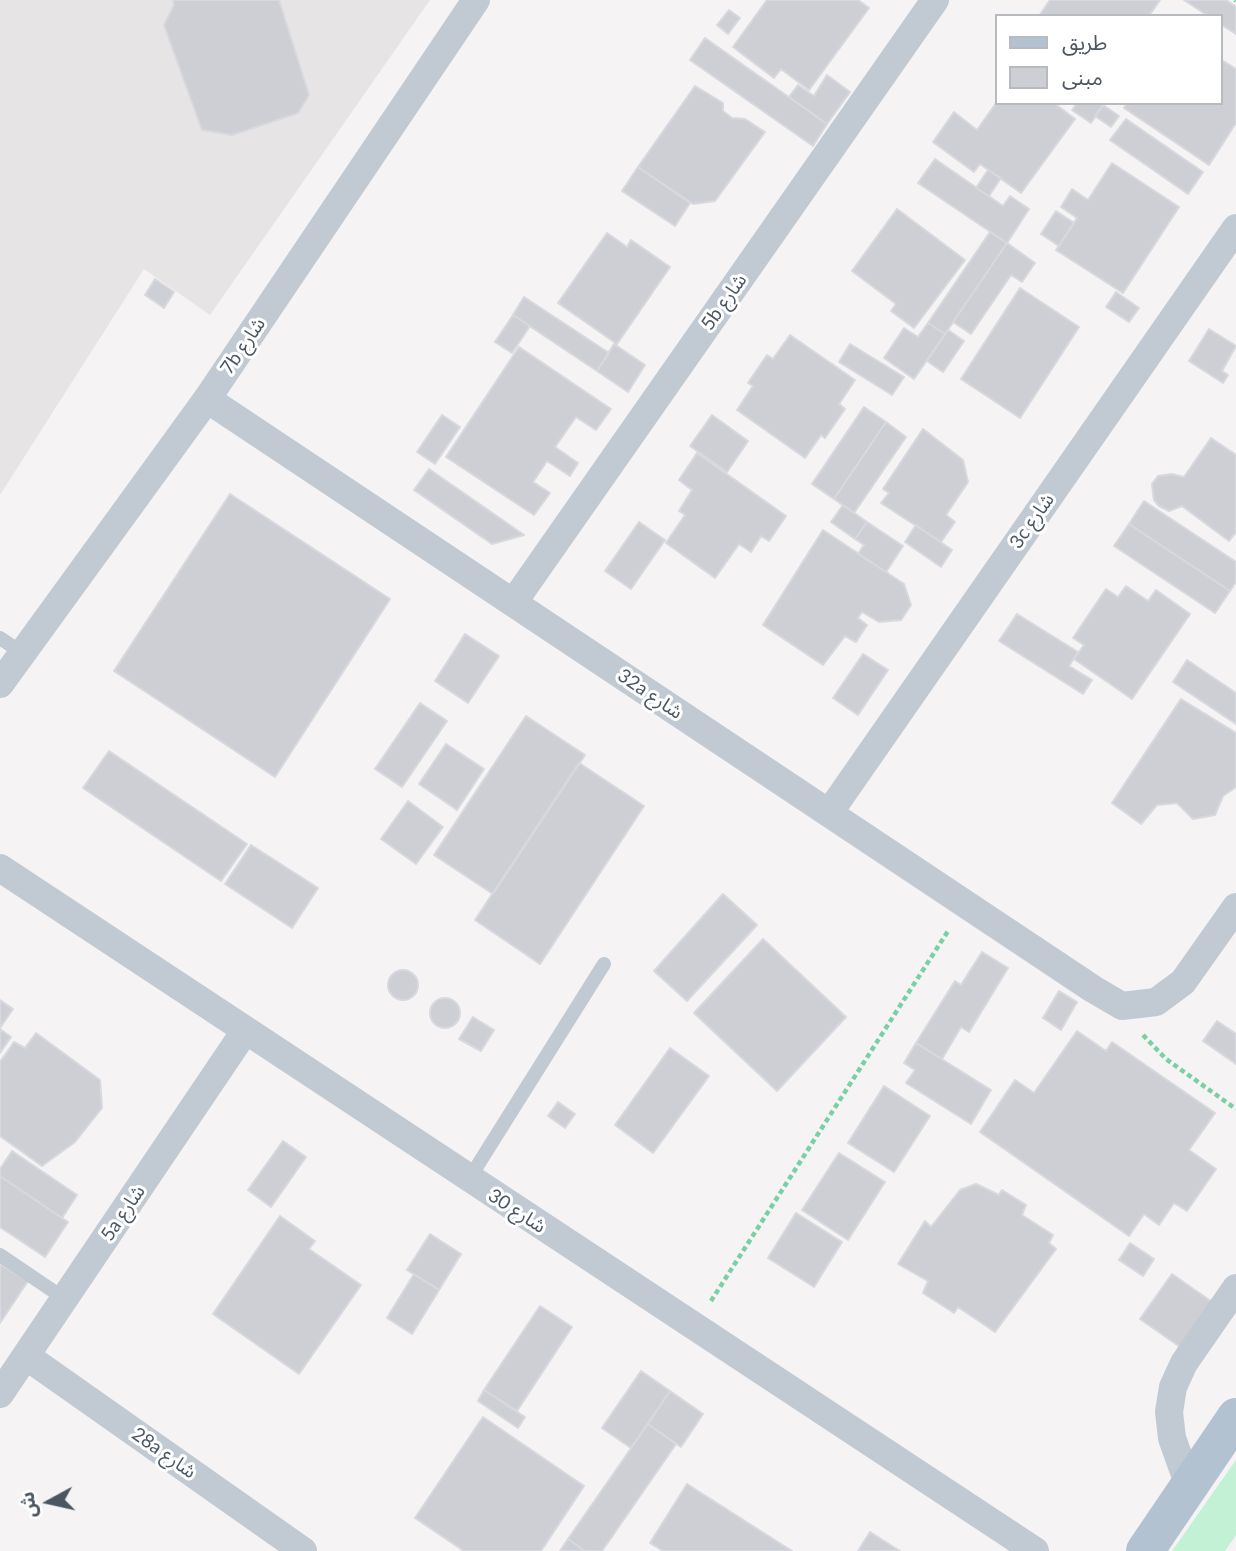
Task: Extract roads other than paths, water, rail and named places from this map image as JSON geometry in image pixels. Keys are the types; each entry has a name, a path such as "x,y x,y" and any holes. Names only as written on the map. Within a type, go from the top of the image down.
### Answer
{"main road":[{"path":"1145,1551 1236,1417"}],"street":[{"name":"7b شارع","path":"0,684 11,645 206,400 476,0"},
{"name":"5b شارع","path":"513,603 935,0"},
{"name":"3c شارع","path":"829,813 1236,228"},
{"name":"32a شارع","path":"206,400 1122,1006 1156,1002 1183,982 1236,907"},
{"name":"شارع 30","path":"0,868 1035,1551"},
{"name":"5a شارع","path":"0,1394 246,1031"},
{"path":"1189,1486 1172,1438 1168,1412 1173,1387 1184,1363 1236,1288"},
{"name":"28a شارع","path":"26,1356 303,1551"}],"lane":[{"path":"469,1179 604,964"},
{"path":"0,1255 65,1299"}]}
